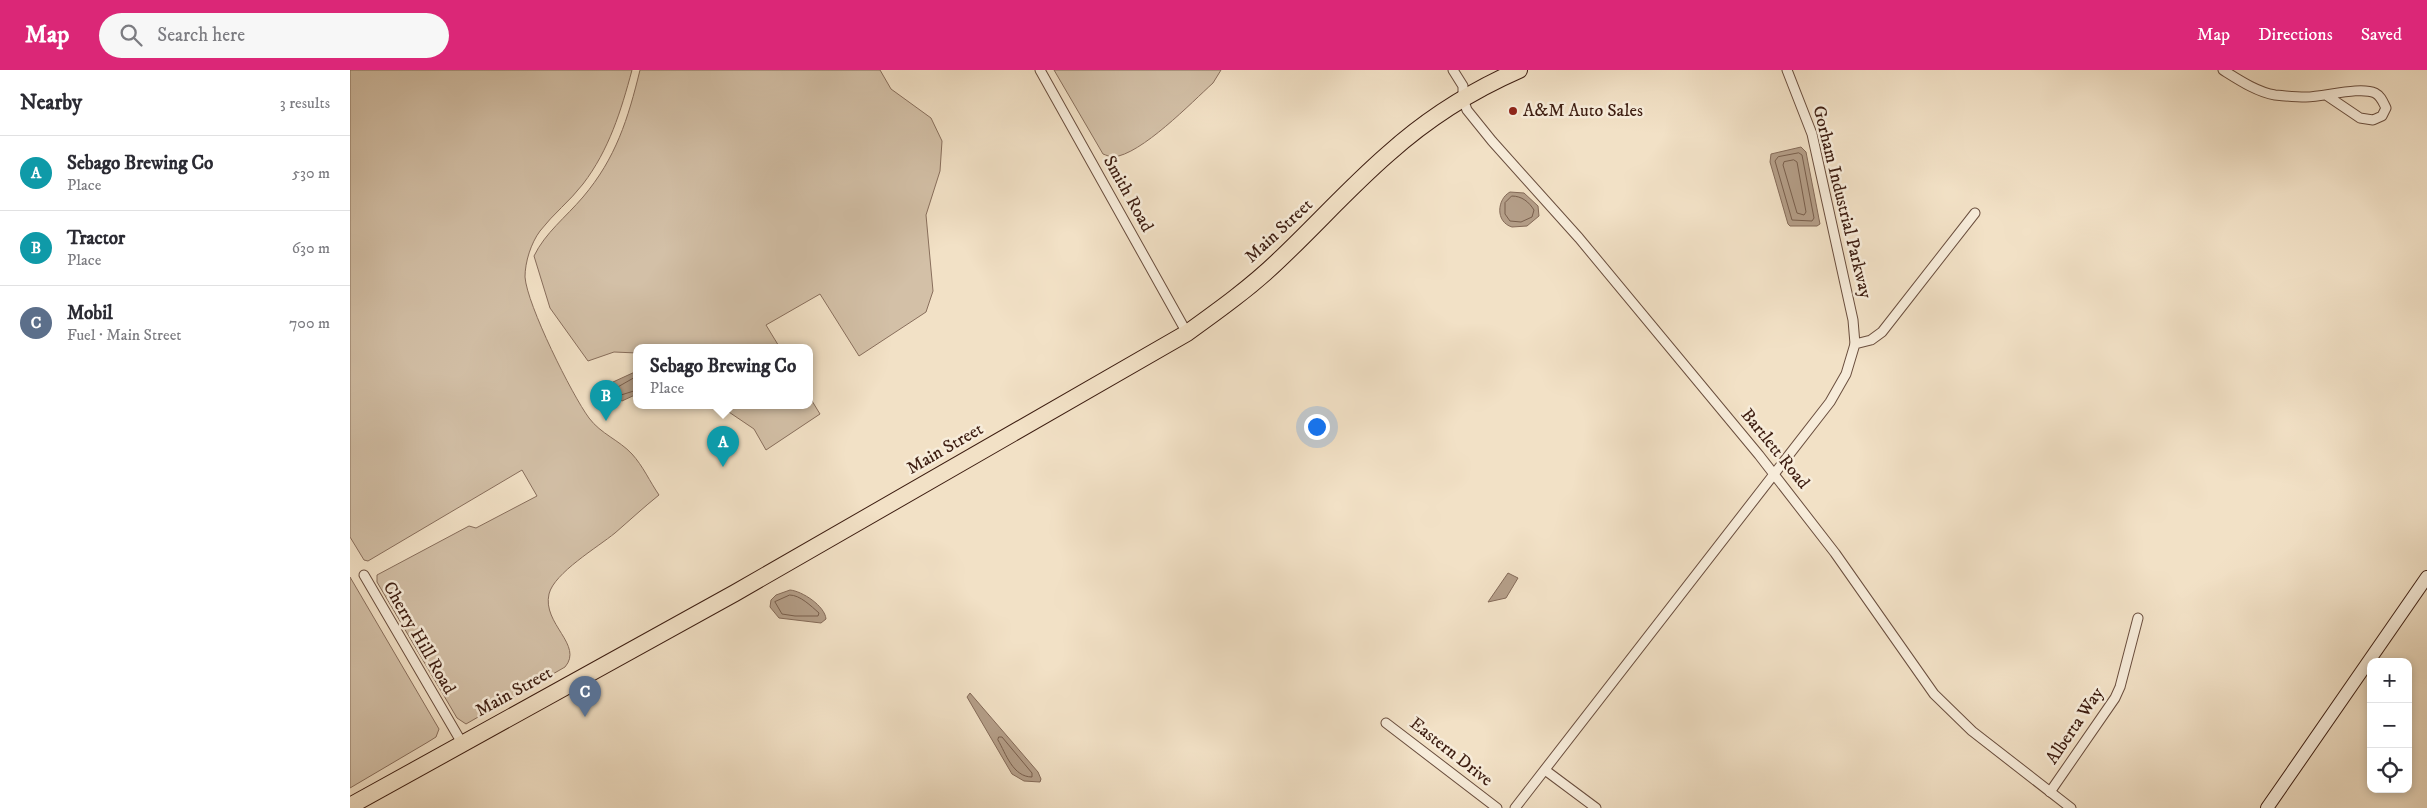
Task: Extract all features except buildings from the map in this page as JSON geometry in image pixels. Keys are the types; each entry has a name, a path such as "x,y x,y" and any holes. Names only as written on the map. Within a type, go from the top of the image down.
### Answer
{"highway":[{"name":"Main Street","path":"350,806 735,592 1187,333 1231,301 1278,261 1388,154 1413,133 1463,98 1518,70"}],"street":[{"name":"Smith Road","path":"1040,70 1187,333"},
{"name":"Bartlett Road","path":"1454,70 1463,86 1463,98 1468,110 1492,141 1579,238 1774,473 1835,552 1934,694 1972,731 2071,808"},
{"name":"Gorham Industrial Parkway","path":"1787,70 1812,131 1853,320 1855,344"},
{"path":"2223,70 2254,87 2274,95 2305,97 2366,91 2375,93 2382,99 2386,108 2382,116 2373,120 2360,118 2326,95"},
{"path":"1515,808 1839,389 1846,374 1855,344 1871,340 1882,332 1975,213"},
{"name":"Cherry Hill Road","path":"364,575 462,743"},
{"path":"2267,808 2427,578"},
{"name":"Alberta Way","path":"2050,792 2115,698 2120,687 2138,618"},
{"name":"Eastern Drive","path":"1386,722 1497,808"},
{"path":"1546,770 1596,808"}],"shaded area":[{"path":"350,70 632,70 619,115 600,158 583,184 537,236 529,253 525,277 533,308 562,371 581,406 594,424 632,454 659,495 615,533 568,569 553,586 549,594 548,605 551,615 570,651 565,667 466,724 457,718 377,582 377,575 469,526 476,528 537,496 522,470 368,561 364,560 350,537"},
{"path":"640,70 880,70 891,89 931,118 942,141 940,171 926,215 933,291 926,312 859,356 820,294 766,325 778,344 633,344 633,353 614,352 588,361 550,308 534,256 544,240 583,197 604,168 619,137 631,105"},
{"path":"1054,70 1221,70 1213,83 1166,126 1137,147 1113,157 1103,154"},
{"path":"813,403 820,414 766,450 754,429 724,409 813,409"},
{"path":"350,577 439,729 436,737 350,788"}],"water":[{"path":"1801,147 1806,152 1820,224 1817,226 1790,226 1788,224 1770,162 1771,154"},
{"path":"1510,192 1524,193 1538,206 1539,216 1527,226 1512,227 1506,224 1500,216 1502,200"},
{"path":"633,373 633,396 622,401 613,396 611,385 613,382"},
{"path":"1508,573 1518,578 1506,598 1488,602"},
{"path":"790,590 801,593 817,604 825,614 826,619 821,623 779,618 770,607 771,600 776,595"},
{"path":"970,693 1038,772 1041,779 1040,782 1024,781 1012,774 967,697"}],"place":[{"name":"A&M Auto Sales","path":"1513,111"},
{"name":"Tractor","path":"606,421"},
{"name":"Sebago Brewing Co","path":"723,467"},
{"name":"Mobil","path":"585,717"}]}
